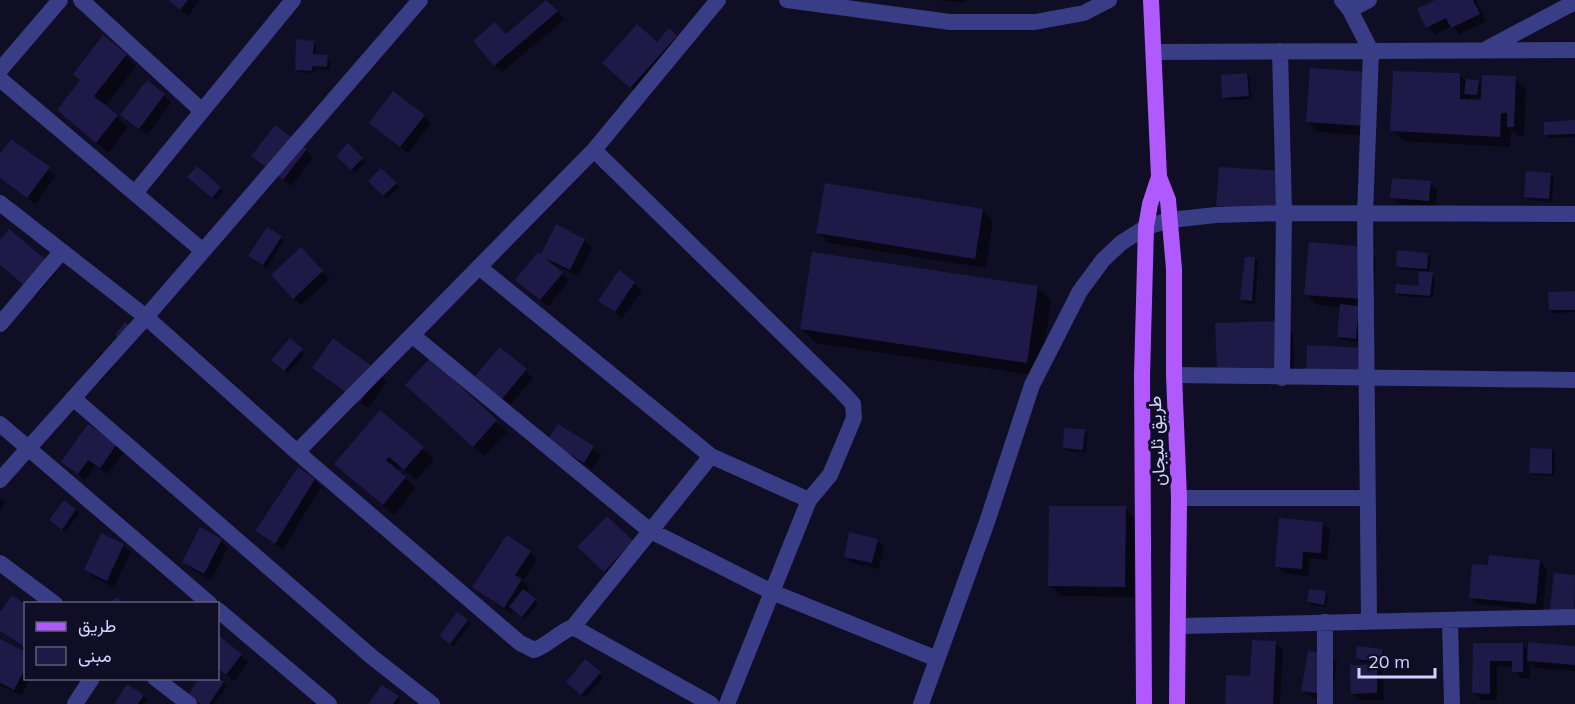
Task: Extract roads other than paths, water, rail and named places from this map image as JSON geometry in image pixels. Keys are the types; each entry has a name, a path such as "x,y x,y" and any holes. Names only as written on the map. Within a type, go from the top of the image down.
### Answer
{"main road":[{"name":"طريق ثليجان","path":"1151,0 1159,177 1168,200 1174,269 1180,626 1177,704"},
{"name":"طريق ثليجان","path":"1144,704 1142,376 1146,227 1150,204 1159,177"}],"street":[{"path":"0,70 60,0"},
{"path":"81,0 202,111"},
{"path":"135,193 293,0"},
{"path":"0,480 146,317 420,0"},
{"path":"297,452 594,150 718,0"},
{"path":"787,0 950,22 1035,22 1084,13 1109,0"},
{"path":"1369,0 1346,5 1371,51 1365,215 1369,621"},
{"path":"1484,50 1575,2"},
{"path":"1154,52 1575,50"},
{"path":"1280,51 1284,213 1282,378"},
{"path":"0,79 203,250"},
{"path":"594,150 853,404 854,418 830,475 809,500 727,704"},
{"path":"0,203 146,317 297,452 520,644 534,650 573,627 711,456"},
{"path":"921,704 987,522 1032,385 1080,291 1103,260 1121,243 1146,227 1170,220 1216,215 1284,213 1575,214"},
{"path":"0,324 62,251"},
{"path":"479,267 711,456 809,500"},
{"path":"412,335 649,530 772,592 937,659"},
{"path":"1174,375 1575,380"},
{"path":"73,398 372,657 432,704"},
{"path":"0,424 27,450 209,602"},
{"path":"1179,498 1367,498"},
{"path":"0,562 55,602"},
{"path":"219,611 329,704"},
{"path":"1180,626 1575,617"},
{"path":"1450,620 1452,704"},
{"path":"1325,622 1325,704"},
{"path":"573,627 711,704"},
{"path":"75,704 91,680"},
{"path":"158,680 189,704"}]}
